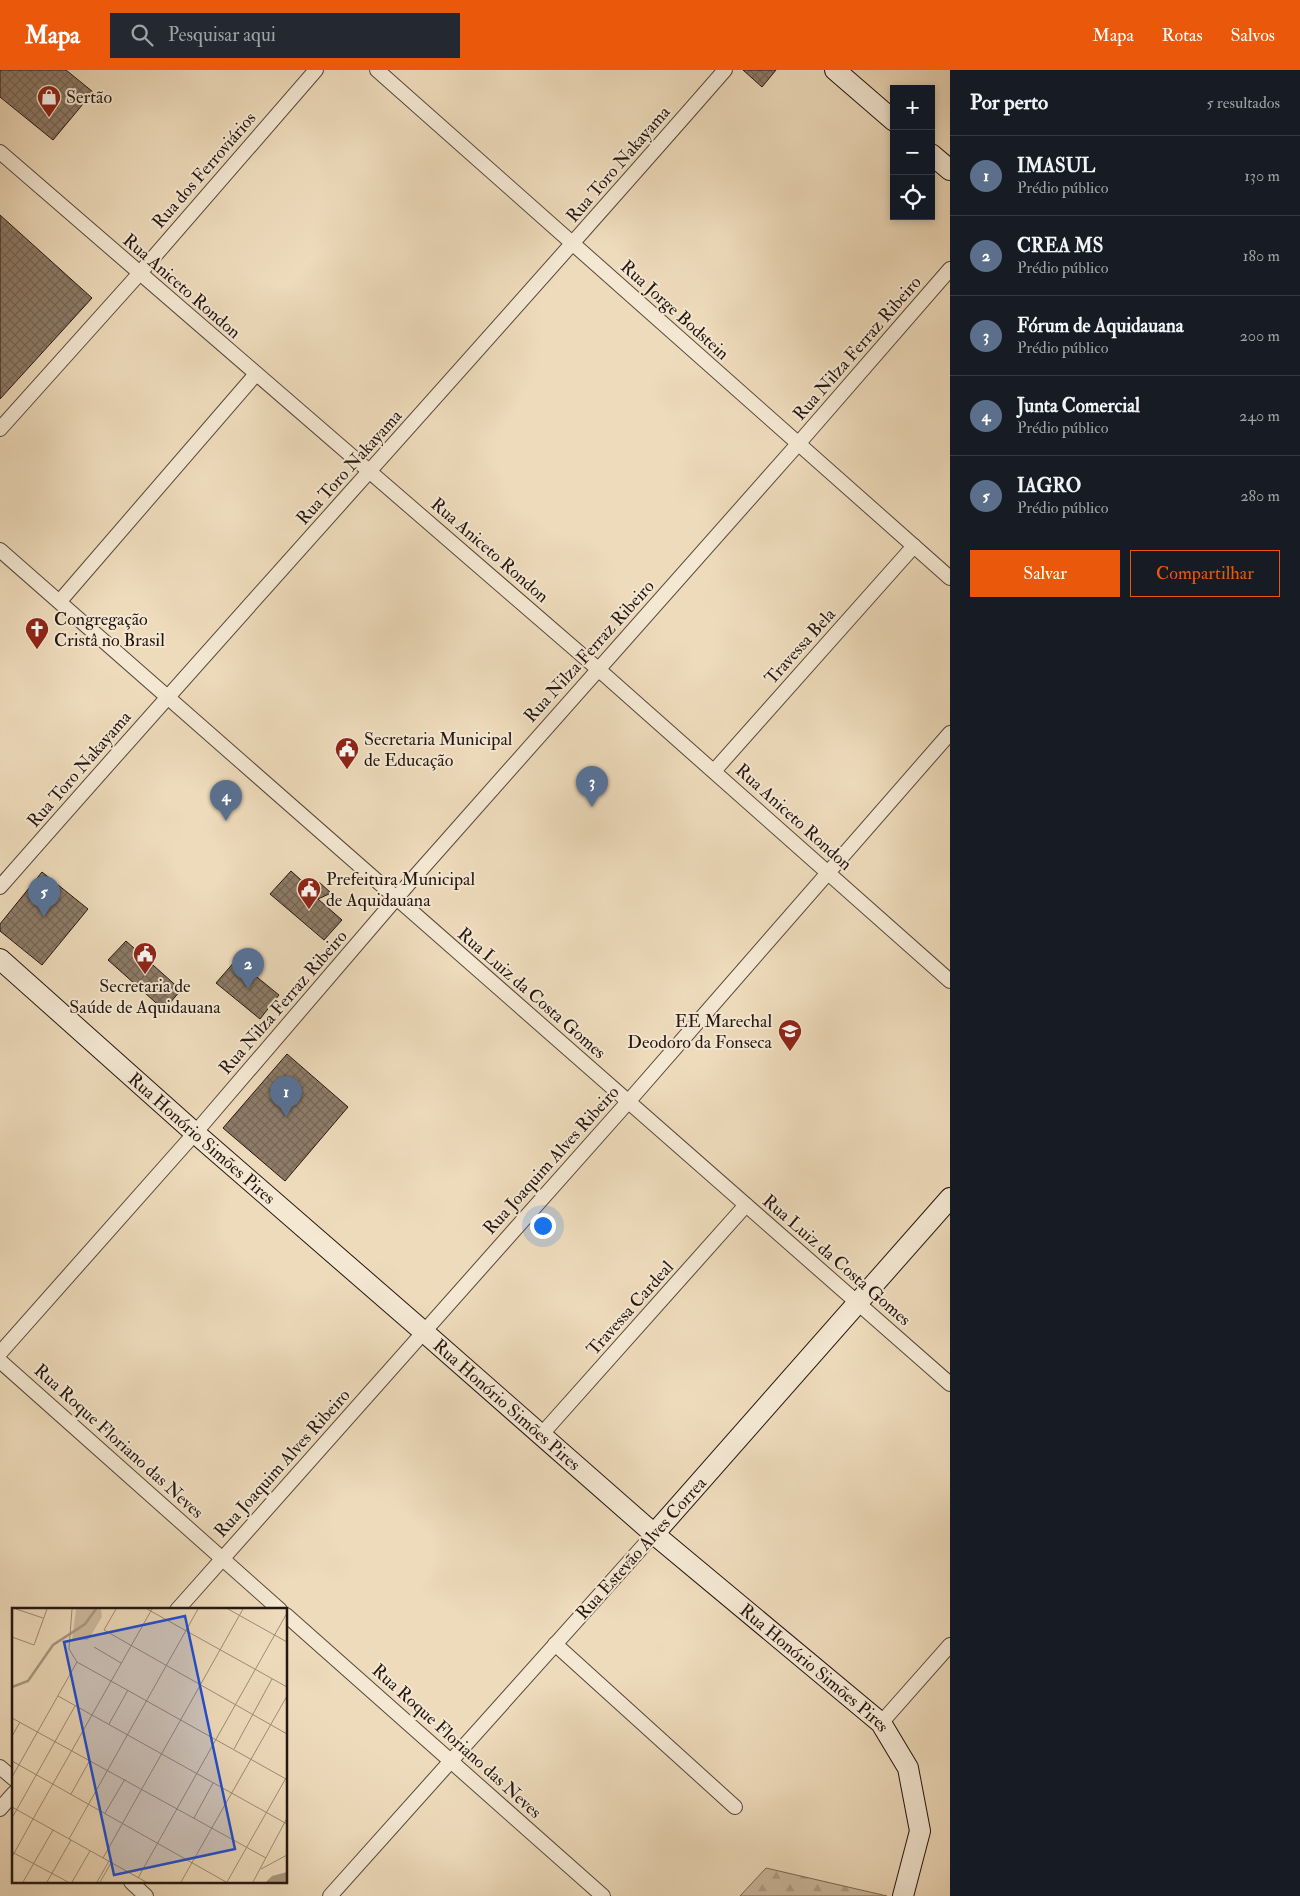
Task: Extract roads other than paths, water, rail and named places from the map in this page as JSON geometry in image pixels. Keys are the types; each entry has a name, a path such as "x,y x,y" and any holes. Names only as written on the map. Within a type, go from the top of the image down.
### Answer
{"main road":[{"path":"835,70 890,118"},
{"path":"935,157 950,169"},
{"name":"Rua Honório Simões Pires","path":"0,959 195,1133 654,1534 881,1723 908,1768 920,1831 904,1894"},
{"name":"Rua Estevão Alves Correa","path":"654,1534 950,1198"}],"street":[{"name":"Rua dos Ferroviários","path":"0,429 139,274 316,70"},
{"name":"Rua Jorge Bodstein","path":"377,70 950,578"},
{"name":"Rua Toro Nakayama","path":"0,887 167,697 573,244 725,70"},
{"name":"Rua Aniceto Rondon","path":"0,152 598,669 828,873 947,972"},
{"name":"Rua Nilza Ferraz Ribeiro","path":"0,1353 195,1133 396,898 798,444 950,269"},
{"path":"60,601 256,374"},
{"name":"Travessa Bela","path":"714,771 914,546"},
{"name":"Rua Luiz da Costa Gomes","path":"0,550 950,1384"},
{"name":"Rua Joaquim Alves Ribeiro","path":"179,1608 628,1102 950,733"},
{"name":"Travessa Cardeal","path":"541,1435 746,1206"},
{"name":"Rua Roque Floriano das Neves","path":"0,1361 278,1608"},
{"name":"Rua Estevão Alves Correa","path":"330,1896 654,1534"},
{"name":"Rua Roque Floriano das Neves","path":"288,1617 603,1896"},
{"path":"555,1644 735,1806"},
{"path":"881,1723 950,1645"},
{"path":"0,1767 12,1777"},
{"path":"0,1809 12,1795"},
{"path":"133,1884 146,1896"}],"place":[{"name":"Sertão","path":"49,118"},
{"name":"Congregação Cristâ no Brasil","path":"37,650"},
{"name":"Secretaria Municipal de Educação","path":"347,770"},
{"name":"Fórum de Aquidauana","path":"592,807"},
{"name":"Junta Comercial","path":"226,821"},
{"name":"Prefeitura Municipal de Aquidauana","path":"309,910"},
{"name":"IAGRO","path":"44,917"},
{"name":"Secretaria de Saúde de Aquidauana","path":"145,975"},
{"name":"CREA MS","path":"248,989"},
{"name":"EE Marechal Deodoro da Fonseca","path":"790,1052"},
{"name":"IMASUL","path":"286,1117"}]}
